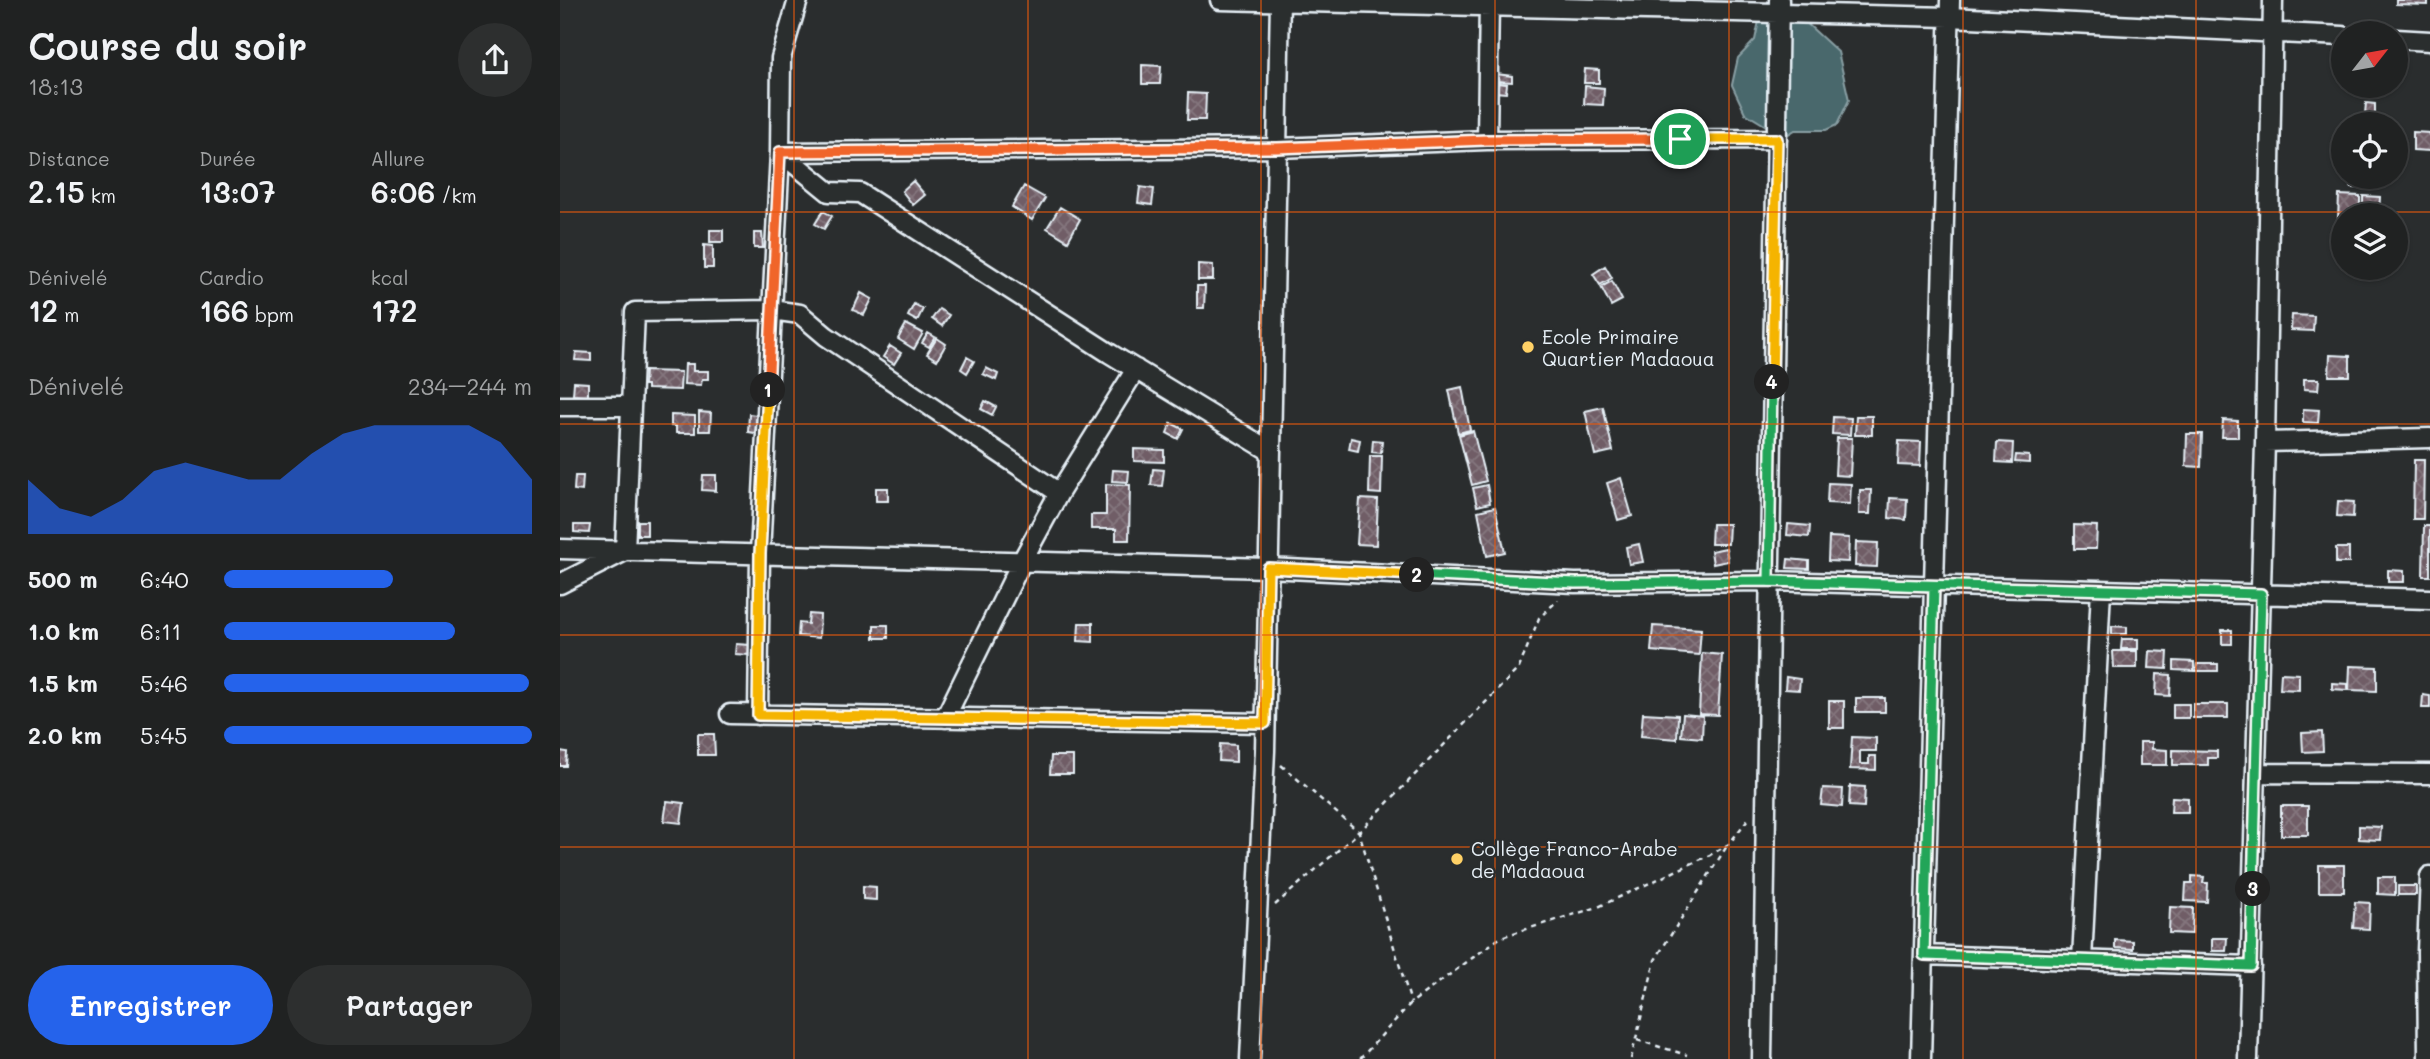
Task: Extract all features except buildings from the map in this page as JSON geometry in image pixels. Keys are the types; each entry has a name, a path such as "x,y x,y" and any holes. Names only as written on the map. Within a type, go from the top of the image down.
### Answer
{"street":[{"path":"758,715 760,554 780,152 781,58 798,0"},
{"path":"1220,0 1949,9 2331,35"},
{"path":"2248,1059 2265,442 2273,0"},
{"path":"1250,1059 1265,751 1280,1"},
{"path":"1487,140 1489,3"},
{"path":"1762,1059 1779,7"},
{"path":"1921,1059 1949,9"},
{"path":"2408,39 2430,40"},
{"path":"780,152 1277,148 1487,140 1777,139"},
{"path":"780,152 829,192 860,193 1270,451"},
{"path":"625,551 635,312 772,310 800,314 826,336 1059,493"},
{"path":"945,718 1022,561 1059,493 1136,369"},
{"path":"560,406 631,406"},
{"path":"2265,442 2430,438"},
{"path":"560,549 1268,568 1575,583 1769,581 2430,599"},
{"path":"560,584 625,551"},
{"path":"2082,960 2101,590"},
{"path":"730,714 1265,723"},
{"path":"2256,773 2430,774"},
{"path":"2428,1059 2430,876"},
{"path":"1924,955 2251,966"}],"path":[{"path":"1257,920 1359,832 1519,668 1539,618 1575,583"},
{"path":"1265,751 1359,832 1410,1003"},
{"path":"1631,1059 1655,960 1729,844 1765,797"},
{"path":"1360,1059 1410,1003 1501,937 1598,906 1729,844"},
{"path":"1636,1040 1687,1055"}],"water":[{"path":"1803,20 1838,52 1849,100 1837,125 1826,130 1795,130 1782,138 1745,113 1732,85 1738,58 1755,40 1759,21"}],"place":[{"name":"Ecole Primaire Quartier Madaoua","path":"1528,347"},
{"name":"Collège Franco-Arabe de Madaoua","path":"1457,859"}],"route":[{"path":"1680,139 1487,140 1277,148 780,152 760,554 758,715 1265,723 1268,568 1575,583 1769,581 1934,586 2261,594 2251,966 1924,955 1934,586 1851,583 1769,581 1777,139 1680,139"}]}
